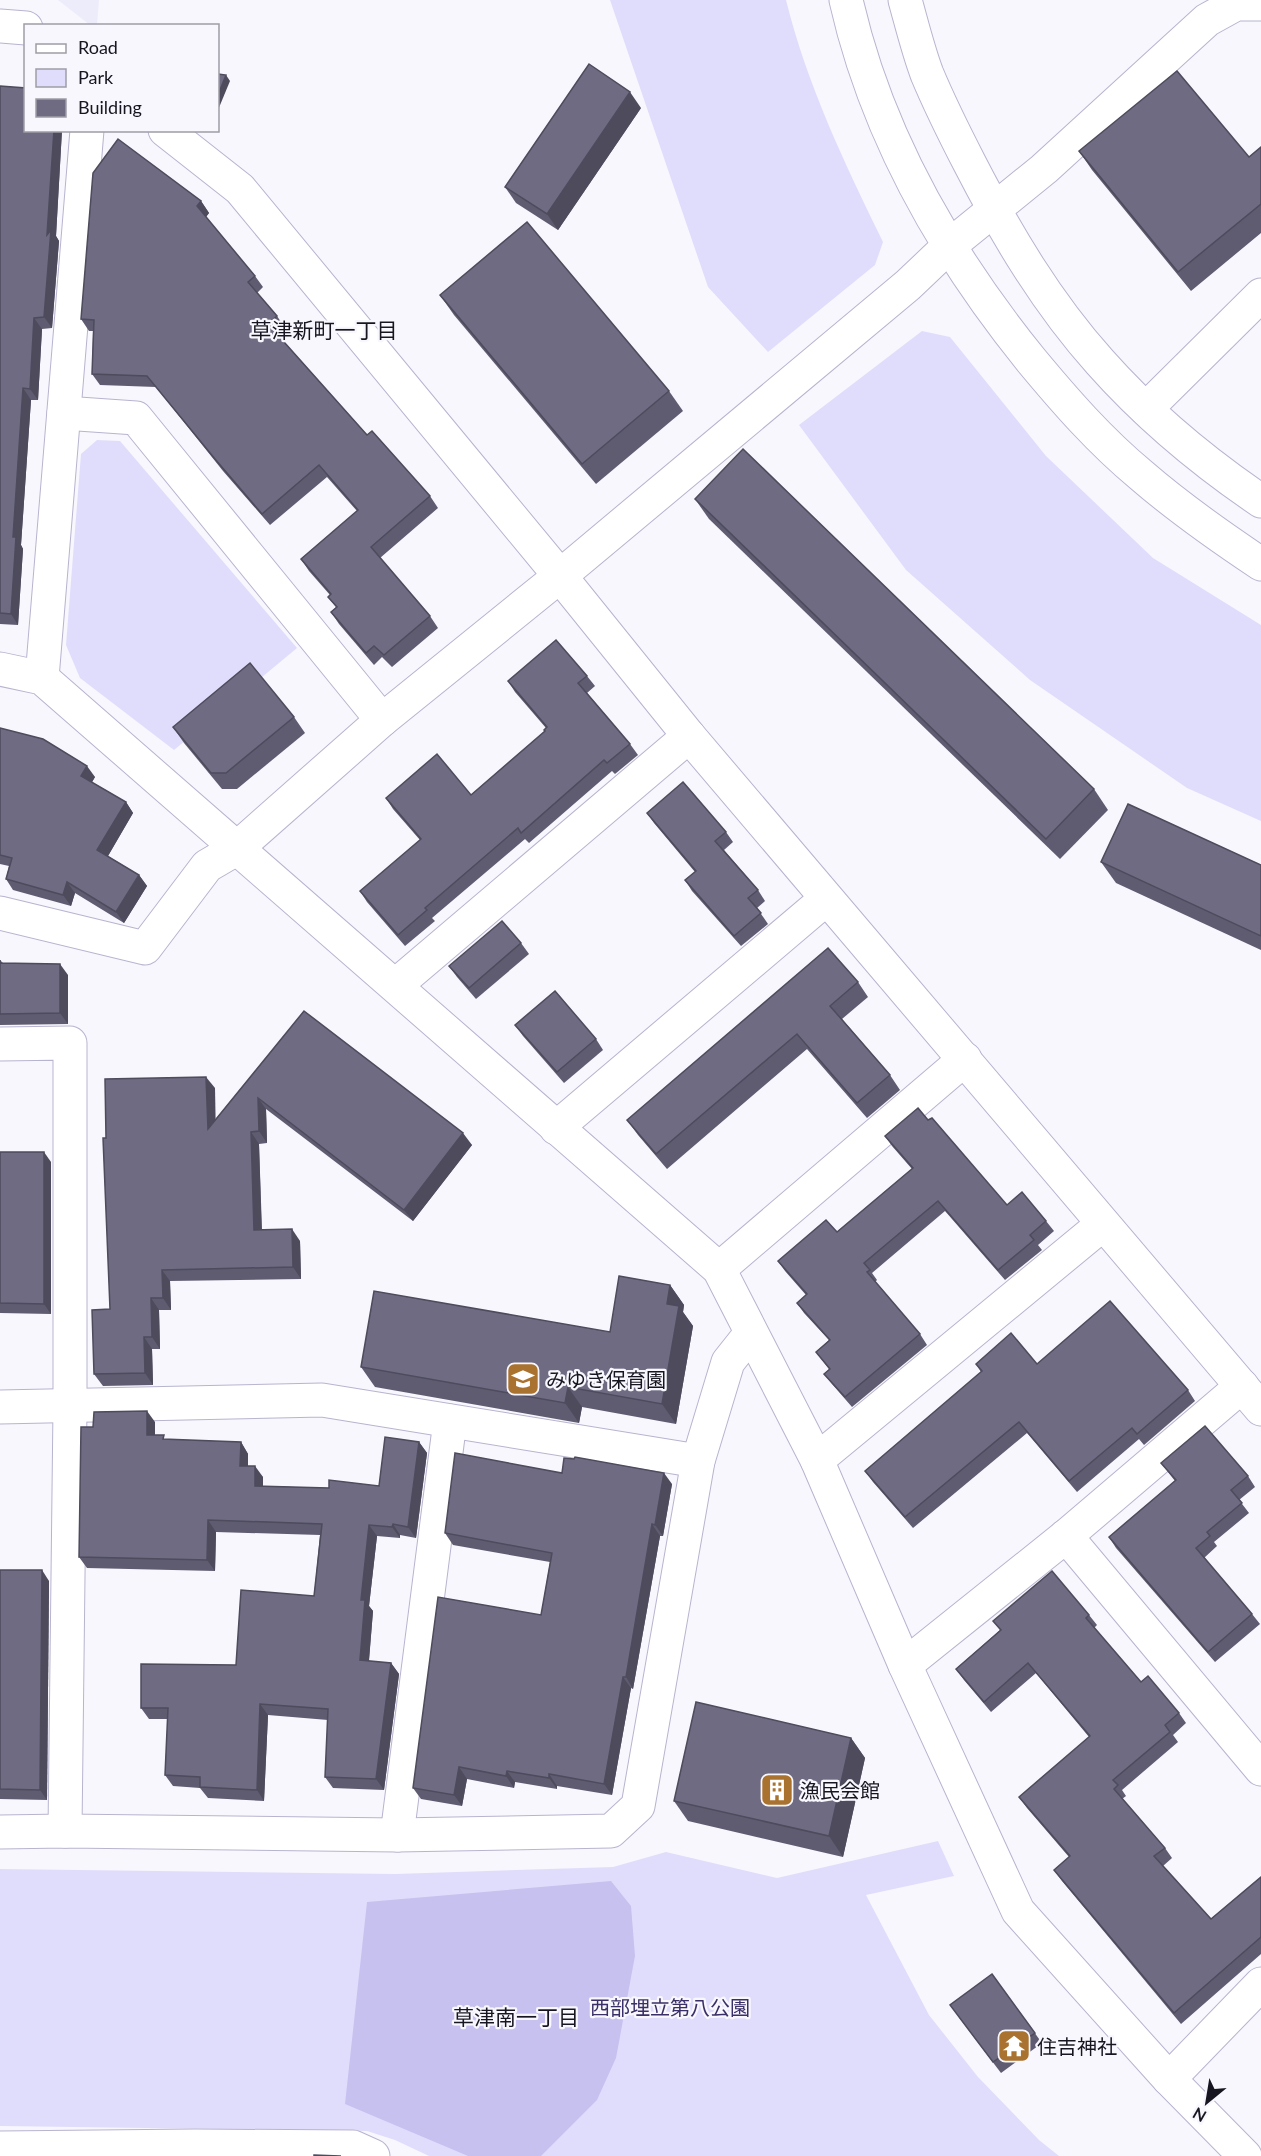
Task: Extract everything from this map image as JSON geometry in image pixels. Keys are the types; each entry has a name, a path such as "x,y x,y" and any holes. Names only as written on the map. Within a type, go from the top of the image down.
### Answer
{"street":[{"path":"846,0 859,46 888,127 913,182 949,246 1008,331 1063,398 1140,474 1190,515 1261,564"},
{"path":"905,0 918,50 937,98 994,209 1028,266 1074,330 1146,409 1205,461 1261,501"},
{"path":"0,913 145,948 207,866 236,849 382,720 560,576 908,285 949,246 1044,169 1207,20 1236,4 1261,4"},
{"path":"0,26 24,28"},
{"path":"42,678 87,132"},
{"path":"168,132 240,189 560,576 689,736 1251,1398 1066,1536 905,1665"},
{"path":"1146,409 1261,295"},
{"path":"64,413 136,418 382,720"},
{"path":"0,669 42,678 719,1269 817,1460 905,1665 1018,1911 1169,2079 1245,2156"},
{"path":"396,985 689,736"},
{"path":"556,1128 826,899"},
{"path":"0,1044 70,1044 70,1407 65,1831"},
{"path":"719,1269 965,1059"},
{"path":"817,1460 1102,1224"},
{"path":"0,1832 398,1835 611,1831 638,1806 698,1461 728,1362 751,1333"},
{"path":"0,1407 322,1400 698,1461"},
{"path":"398,1835 450,1421"},
{"path":"1066,1536 1261,1769"},
{"path":"1169,2079 1261,1984"},
{"path":"0,2148 195,2146 353,2148 373,2156"}],"shaded area":[{"path":"58,0 99,0 97,24 89,24"},
{"path":"611,1881 631,1906 635,1956 616,2058 597,2100 541,2156 468,2156 345,2104 367,1902"}],"green space":[{"path":"610,0 786,0 816,93 841,154 883,242 875,265 768,352 708,287"},
{"path":"922,331 950,337 1046,456 1153,558 1261,625 1261,821 1187,788 1030,680 906,570 799,425"},
{"path":"97,440 120,441 297,648 174,750 80,678 66,645 81,454"},
{"name":"西部埋立第八公園","path":"938,1841 954,1876 866,1895 929,2015 978,2077 1039,2140 1059,2156 429,2156 395,2140 367,2131 0,2126 0,1869 395,1874 613,1867 666,1852 777,1878"}],"building":[{"path":"589,64 630,92 547,214 505,187"},
{"path":"1177,71 1249,157 1261,147 1261,204 1178,272 1079,151"},
{"path":"219,74 226,75 219,92"},
{"path":"0,86 24,88 24,132 54,132 47,235 51,230 44,317 34,318 30,389 23,388 13,537 16,537 11,614 0,613"},
{"path":"118,139 201,201 197,206 255,276 248,282 277,316 268,324 367,435 372,431 430,496 371,547 430,616 384,655 374,646 366,653 331,612 337,607 328,597 331,594 301,559 358,510 319,465 262,514 147,376 92,374 94,320 81,319 93,173"},
{"path":"527,222 669,391 582,464 440,295"},
{"path":"743,449 1094,789 1046,839 695,499"},
{"path":"556,640 587,676 578,683 630,744 607,763 604,760 521,833 518,828 425,908 427,910 398,935 360,891 421,839 386,798 437,754 471,795 545,731 547,727 508,681"},
{"path":"250,663 294,717 226,773 211,773 173,727"},
{"path":"0,728 43,739 87,766 81,776 126,802 97,850 139,875 116,912 67,882 63,895 6,879 12,858 0,855"},
{"path":"683,782 726,832 715,841 758,890 748,898 761,913 734,936 685,880 696,871 647,813"},
{"path":"1128,804 1261,865 1261,936 1101,862"},
{"path":"502,921 521,943 469,988 449,966"},
{"path":"828,948 858,982 830,1006 890,1075 857,1103 797,1034 656,1154 627,1120"},
{"path":"0,963 60,964 60,1013 0,1014"},
{"path":"555,991 596,1039 557,1072 515,1025"},
{"path":"304,1011 463,1133 404,1210 258,1098 259,1131 251,1132 254,1230 292,1229 293,1267 162,1270 163,1298 151,1298 152,1337 144,1337 145,1373 94,1374 92,1310 110,1309 103,1138 106,1138 105,1079 206,1077 208,1129"},
{"path":"918,1108 928,1120 932,1118 1007,1205 1022,1192 1046,1221 1030,1235 1034,1240 998,1270 938,1201 864,1263 870,1270 867,1272 920,1334 845,1397 824,1374 830,1369 816,1352 830,1340 797,1303 807,1294 778,1261 826,1220 837,1232 913,1168 885,1136"},
{"path":"0,1152 44,1152 44,1304 0,1303"},
{"path":"619,1276 670,1285 667,1304 679,1306 662,1404 568,1387 565,1403 361,1367 374,1291 610,1332"},
{"path":"1110,1301 1188,1390 1137,1434 1132,1428 1069,1481 1019,1422 905,1517 865,1471 982,1371 976,1364 1011,1333 1037,1364"},
{"path":"147,1411 147,1435 164,1435 163,1439 241,1442 240,1466 255,1466 255,1486 329,1488 329,1480 379,1486 385,1437 419,1442 408,1527 393,1524 392,1527 369,1525 361,1600 365,1600 360,1660 391,1663 376,1779 325,1777 328,1709 260,1704 257,1790 200,1787 200,1777 165,1775 168,1708 141,1708 141,1664 236,1665 241,1590 314,1596 322,1524 208,1520 207,1560 79,1557 81,1427 93,1427 94,1412"},
{"path":"1205,1426 1248,1476 1231,1490 1242,1503 1207,1532 1210,1536 1196,1548 1252,1614 1208,1652 1109,1537 1176,1480 1161,1463"},
{"path":"455,1453 562,1473 564,1458 574,1459 575,1457 664,1473 655,1525 652,1524 626,1677 623,1677 604,1784 549,1774 549,1778 507,1771 506,1776 459,1767 454,1795 413,1788 438,1597 541,1615 552,1553 445,1533"},
{"path":"0,1570 42,1570 40,1790 0,1789"},
{"path":"1052,1571 1089,1615 1086,1618 1141,1682 1148,1676 1179,1713 1165,1725 1170,1732 1113,1780 1118,1785 1114,1789 1165,1848 1154,1856 1211,1919 1261,1877 1261,1937 1174,2013 1054,1870 1070,1856 1019,1797 1090,1736 1028,1663 984,1702 956,1669 1001,1630 993,1621"},
{"name":"漁民会館","path":"696,1702 851,1738 829,1836 674,1801"},
{"name":"住吉神社","path":"992,1974 1035,2033 993,2062 950,2005"}],"place":[{"name":"みゆき保育園","path":"523,1379"},
{"name":"漁民会館","path":"777,1790"},
{"name":"住吉神社","path":"1014,2046"}],"district":[{"name":"草津新町一丁目","path":"324,329"},
{"name":"草津南一丁目","path":"516,2016"}]}
